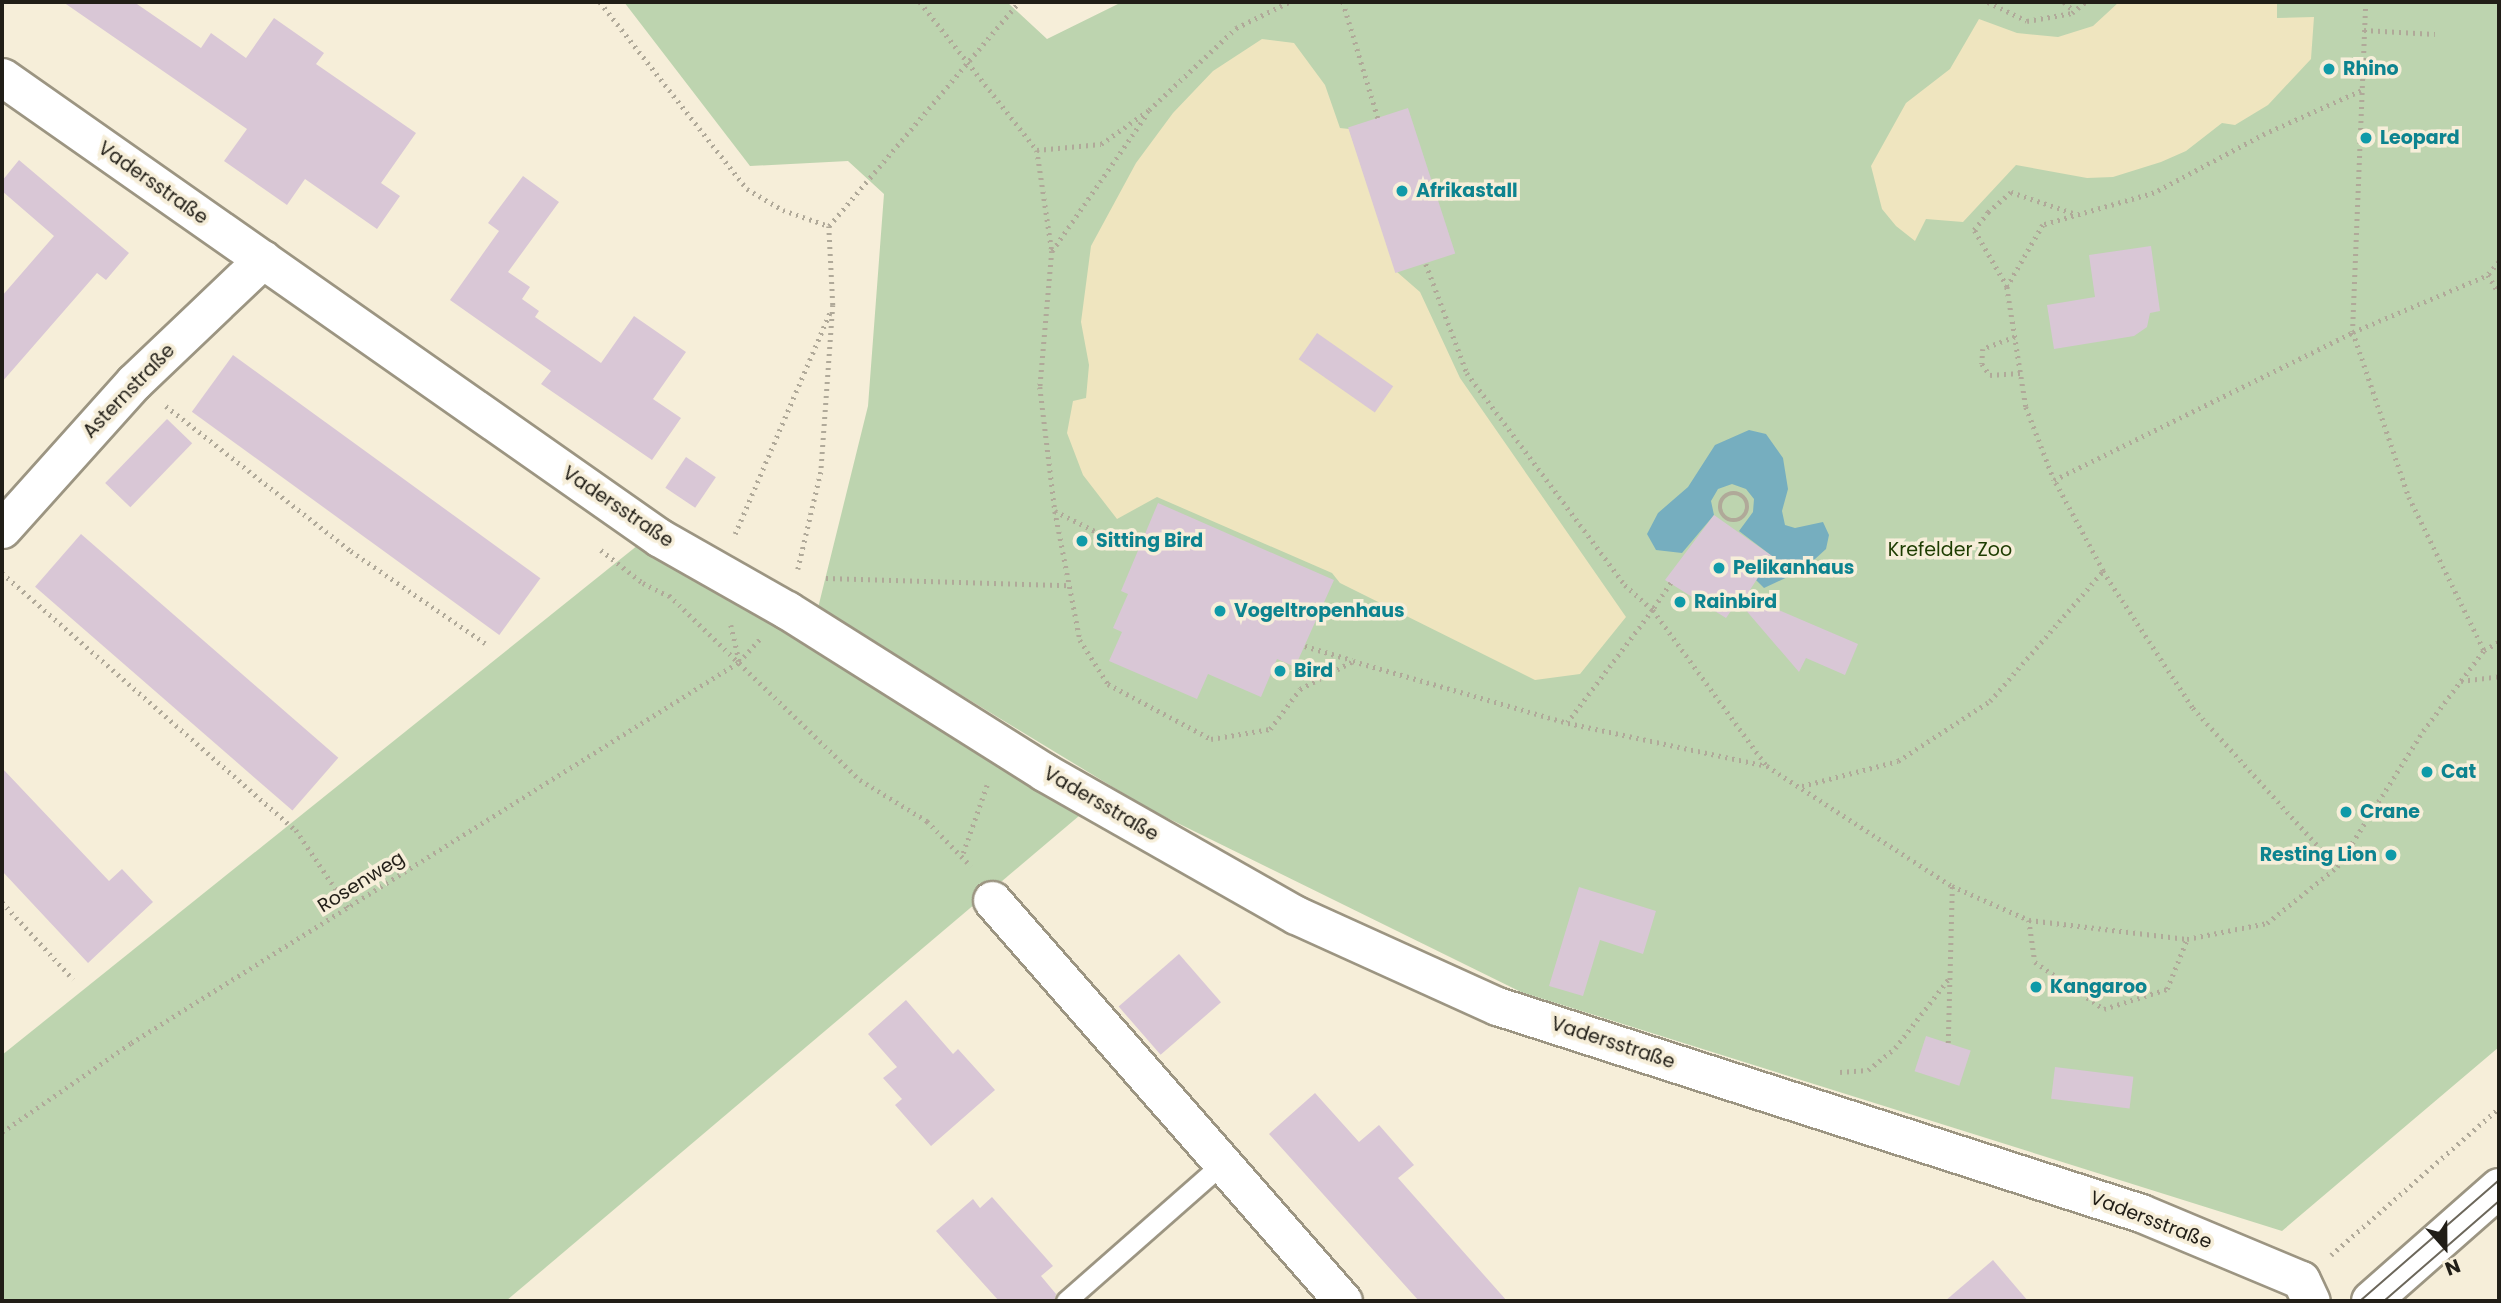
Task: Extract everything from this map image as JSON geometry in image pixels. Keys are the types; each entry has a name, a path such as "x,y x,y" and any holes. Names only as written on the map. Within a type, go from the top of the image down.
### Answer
{"main road":[{"path":"2371,1301 2499,1188"}],"street":[{"name":"Vadersstraße","path":"2,77 660,538 787,610 1004,748 1296,915 1497,1006 2141,1213 2306,1291"},
{"name":"Asternstraße","path":"2,529 134,382 263,259"},
{"path":"992,900 1343,1301"}],"lane":[{"path":"1066,1301 1222,1164"}],"path":[{"path":"600,2 747,189 783,210 829,226"},
{"path":"920,2 1037,150 1052,251 1040,387 1055,511 1080,640 1108,684 1211,739 1270,729 1300,689 1353,661"},
{"path":"787,610 821,472 833,305 829,226 1019,2"},
{"path":"1037,150 1101,144 1149,110 1236,28 1289,2"},
{"path":"1343,2 1378,118"},
{"path":"1987,2 2027,21 2049,20 2074,11 2085,2"},
{"path":"2064,2 2074,11"},
{"path":"2366,2 2353,332 2409,497 2484,650"},
{"path":"2364,30 2435,34"},
{"path":"2007,287 2043,225 2154,193 2265,134 2361,91"},
{"path":"1052,251 1149,110"},
{"path":"2077,215 2011,192 1988,212 1974,230 2007,287 2025,407 2054,480 2103,571 2193,708 2337,867"},
{"path":"2054,480 2353,332 2488,275 2499,262"},
{"path":"1426,264 1467,373 1625,584 1653,610 1767,766"},
{"path":"2488,275 2499,293"},
{"path":"718,570 833,305"},
{"path":"2015,337 1983,349 1982,364 1990,375 2020,373"},
{"path":"134,382 351,551 485,643"},
{"path":"1732,493 1745,497 1748,506 1742,518 1730,520 1721,516 1724,496 1732,493"},
{"path":"1055,511 1111,538"},
{"path":"660,538 654,551 669,596 860,780 927,821 963,853 1004,748"},
{"path":"1802,786 1898,761 1990,701 2103,571"},
{"path":"2,573 296,830 348,907"},
{"path":"826,578 1069,585"},
{"path":"1568,723 1671,583"},
{"path":"1305,646 1568,723 1767,766 1802,786 1952,886 2029,920 2187,939 2267,923 2337,867 2423,731 2484,650 2499,642"},
{"name":"Rosenweg","path":"2,1132 131,1043 739,662"},
{"path":"2461,681 2499,676"},
{"path":"1948,1044 1952,886"},
{"path":"2,902 74,979"},
{"path":"2029,920 2035,962 2104,1009 2167,989 2187,939"},
{"path":"1868,1070 1895,1048 1950,977"},
{"path":"2306,1291 2499,1108"}],"green space":[{"name":"Krefelder Zoo","path":"624,2 1007,2 1047,39 1122,2 2499,2 2499,1047 2282,1231 1521,992 1149,809 818,608 868,406 884,194 848,161 750,166"},
{"path":"648,537 1086,810 506,1301 2,1301 2,1055"}],"sand":[{"path":"2119,2 2277,2 2277,18 2314,17 2311,59 2268,105 2235,125 2222,123 2186,151 2161,162 2113,177 2087,178 2016,165 1963,222 1926,219 1915,241 1896,226 1882,209 1871,166 1906,103 1950,69 1979,19 2017,33 2058,37 2093,26"},
{"path":"1262,39 1294,43 1325,85 1340,128 1349,129 1397,272 1420,292 1460,378 1626,617 1580,674 1535,680 1340,583 1332,573 1157,497 1117,519 1083,475 1067,433 1073,401 1086,398 1089,365 1081,322 1091,246 1136,163 1173,113 1213,71"}],"water":[{"path":"1749,430 1766,434 1783,458 1788,489 1782,511 1785,525 1795,528 1823,522 1829,535 1826,549 1803,570 1764,588 1756,580 1772,556 1739,531 1753,512 1754,499 1746,489 1732,484 1718,489 1711,501 1714,515 1682,553 1656,550 1647,534 1658,513 1688,487 1715,445"}],"building":[{"path":"63,2 134,2 201,48 211,33 246,58 274,18 324,53 316,64 416,133 381,183 400,196 377,229 305,179 287,205 224,161 247,129"},
{"name":"Afrikastall","path":"1408,108 1455,254 1395,273 1348,127"},
{"path":"19,160 129,253 106,280 97,273 2,382 2,296 54,236 2,191 2,181"},
{"path":"523,176 559,202 508,272 530,287 522,299 539,311 535,317 601,363 634,316 686,352 653,399 681,418 652,460 541,384 551,371 450,300 499,231 488,223"},
{"path":"2151,246 2160,311 2150,313 2147,327 2134,336 2054,349 2047,305 2095,297 2089,255"},
{"path":"1317,333 1393,386 1375,413 1299,359"},
{"path":"233,355 540,578 499,635 192,412"},
{"path":"167,419 192,443 130,507 105,483"},
{"path":"686,457 716,477 695,508 665,488"},
{"name":"Vogeltropenhaus","path":"1158,503 1334,580 1295,667 1277,659 1261,697 1208,674 1197,699 1109,661 1122,632 1113,628 1128,594 1121,591"},
{"name":"Pelikanhaus","path":"1714,515 1772,556 1746,596 1858,644 1845,675 1806,658 1799,672 1738,601 1726,618 1665,580"},
{"path":"81,534 338,758 292,811 35,587"},
{"path":"2,768 109,881 122,869 153,902 88,963 2,871"},
{"path":"1579,887 1656,911 1643,954 1600,940 1583,996 1549,986"},
{"path":"1179,954 1221,1002 1161,1055 1119,1006"},
{"path":"906,1000 953,1054 958,1049 995,1090 931,1146 895,1105 902,1099 883,1078 897,1067 868,1034"},
{"path":"1926,1036 1971,1051 1959,1086 1915,1071"},
{"path":"2055,1067 2133,1077 2130,1108 2051,1099"},
{"path":"1315,1093 1359,1142 1379,1125 1414,1165 1398,1178 1507,1301 1419,1301 1269,1134"},
{"path":"992,1197 1053,1266 1041,1276 1056,1294 1054,1301 999,1301 936,1231 973,1199 980,1208"},
{"path":"1993,1260 2028,1301 1945,1301"}],"tram line":[{"path":"2360,1301 2499,1180"},
{"path":"2384,1301 2499,1201"}],"place":[{"name":"Rhino","path":"2329,69"},
{"name":"Leopard","path":"2366,138"},
{"name":"Afrikastall","path":"1402,191"},
{"name":"Sitting Bird","path":"1082,541"},
{"name":"Pelikanhaus","path":"1719,568"},
{"name":"Rainbird","path":"1680,602"},
{"name":"Vogeltropenhaus","path":"1220,611"},
{"name":"Bird","path":"1280,671"},
{"name":"Cat","path":"2427,772"},
{"name":"Crane","path":"2346,812"},
{"name":"Resting Lion","path":"2391,855"},
{"name":"Kangaroo","path":"2036,987"}]}
